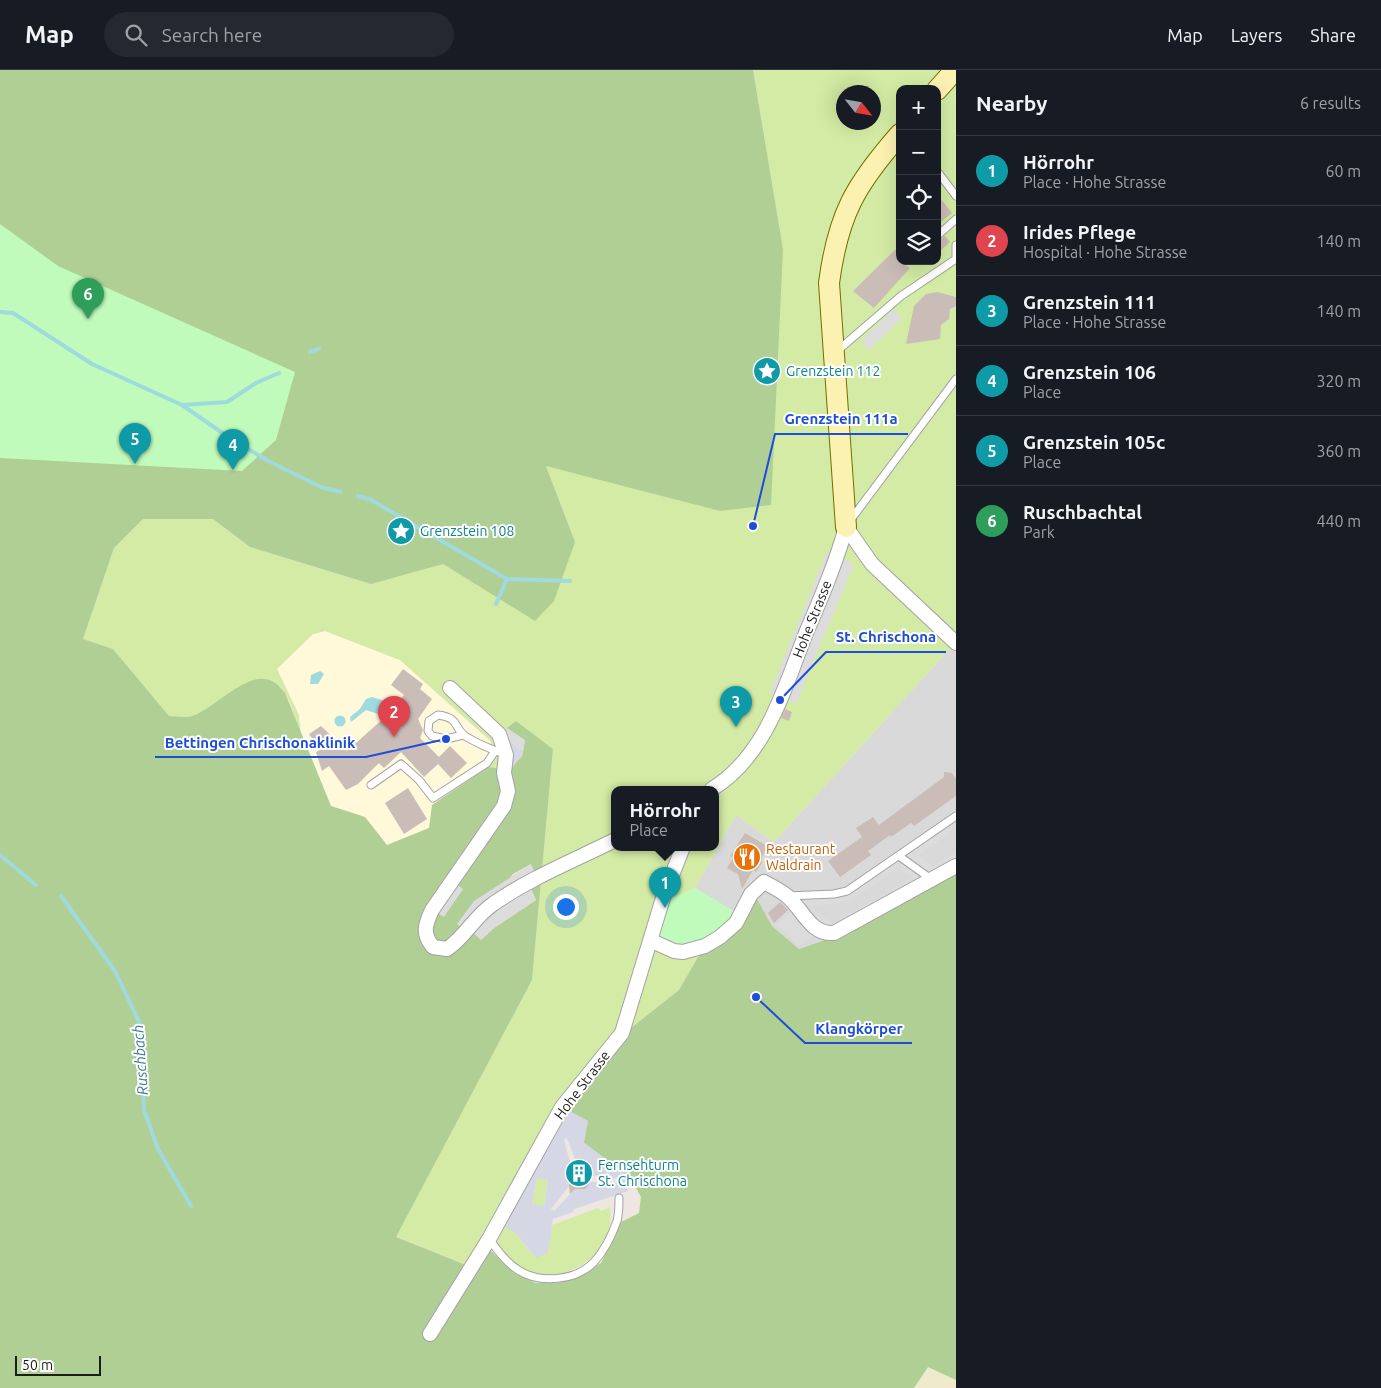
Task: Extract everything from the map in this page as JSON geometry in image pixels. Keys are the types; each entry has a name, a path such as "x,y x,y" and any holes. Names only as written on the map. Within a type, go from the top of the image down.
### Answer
{"street":[{"path":"941,86 955,70"},
{"path":"896,138 870,167 852,196 843,218 834,250 829,283 846,527 872,564 956,643"},
{"name":"Hohe Strasse","path":"718,786 734,773 772,721 835,562 846,527"},
{"path":"450,688 499,734 508,791 504,806 432,910 425,925 426,938 434,947 447,949 458,942 471,925 493,904 611,842"},
{"name":"Hohe Strasse","path":"430,1334 489,1239 562,1107 622,1033 652,941 663,898 682,851"},
{"path":"652,941 674,951 694,949 720,938 736,923 751,894 764,882 787,896 815,928 821,932 834,933 956,866"}],"lane":[{"path":"940,175 956,196"},
{"path":"941,232 956,219"},
{"path":"835,353 901,296 956,259 956,245"},
{"path":"846,527 956,379"},
{"path":"371,786 401,764 419,780 433,798 501,753 463,734 455,720 447,716 438,715 429,721 428,731 432,736 446,739 463,734"},
{"path":"787,896 834,894 847,891 956,816"},
{"path":"899,856 932,880"},
{"path":"489,1239 504,1260 519,1271 537,1277 553,1279 570,1276 593,1263 607,1245 618,1220 619,1198"}],"shaded area":[{"path":"894,309 902,318 869,350 861,341"},
{"path":"827,552 854,564 796,704 770,693"},
{"path":"325,631 400,660 491,742 488,767 432,805 430,828 387,845 365,817 331,806 300,733 301,725 276,669 313,634"},
{"path":"956,642 956,870 836,936 798,949 772,926 756,897 738,914 695,888 716,851 719,851 719,845 736,815 774,842"},
{"path":"507,728 525,740 523,752 500,734"},
{"path":"500,734 523,752 522,756 509,771"},
{"path":"956,816 956,829 918,855 933,866 956,853 956,867 843,929 837,921 912,878 897,868 854,899 839,903 808,906 833,923 799,946 777,925 796,906 787,896 847,891"},
{"path":"531,864 538,880 529,885 536,900 494,928 481,940 471,929 467,933 457,924 474,901"},
{"path":"455,883 463,889 444,917 436,912"},
{"path":"562,1107 588,1121 584,1143 630,1177 628,1191 574,1209 573,1212 553,1219 548,1253 536,1258 516,1234 498,1222","holes":["567,1138 578,1167 586,1170 589,1175 620,1179 620,1183 590,1182 575,1189 554,1211 551,1209 569,1186 568,1177 572,1170 564,1139","537,1178 548,1180 544,1206 532,1204"]},
{"path":"928,1367 956,1380 956,1388 914,1388"}],"green space":[{"path":"0,70 753,70 783,249 771,505 720,511 546,466 575,542 554,601 535,621 443,564 371,584 250,547 213,519 143,519 114,548 83,639 113,649 169,716 192,716 243,684 254,680 264,679 275,683 285,693 331,806 365,817 387,845 429,828 432,805 488,767 509,770 522,756 525,741 507,728 516,721 553,749 532,980 396,1237 466,1265 491,1251 514,1273 536,1283 557,1283 574,1278 601,1263 621,1222 639,1213 641,1197 630,1177 584,1143 562,1107 626,1032 679,990 698,957 731,933 756,897 772,926 799,949 836,936 956,870 956,1380 928,1367 914,1388 0,1388","holes":["531,864 529,885 536,900 494,928 481,940 470,929 513,874"]},
{"path":"753,70 956,70 956,642 774,842 736,815 719,845 719,786 611,786 611,851 716,851 695,888 667,901 688,947 698,957 679,990 626,1032 562,1107 516,1234 532,1254 548,1253 552,1225 598,1208 601,1211 610,1207 609,1230 600,1248 586,1262 568,1271 548,1274 528,1271 511,1260 497,1242 491,1251 467,1265 396,1237 532,980 553,749 516,721 500,734 523,752 509,771 488,767 491,741 400,660 325,631 313,634 277,669 299,715 300,733 292,707 285,693 275,682 264,679 252,681 240,686 203,711 192,716 169,716 113,649 83,639 114,548 143,519 213,519 250,547 370,584 443,564 535,621 575,542 546,465 720,511 783,249"},
{"path":"0,224 58,266 295,372 276,440 242,471 0,458"},
{"path":"695,888 738,914 725,928 688,947 662,942 657,934 667,901"},
{"path":"537,1178 548,1180 544,1206 532,1205"}],"water":[{"path":"320,671 324,674 318,684 310,684 311,675"},
{"path":"372,697 382,700 386,705 378,714 366,710 351,722 350,717 360,709 366,699"},
{"path":"340,715 346,721 340,727 334,721"}],"building":[{"path":"941,199 952,213 941,222"},
{"path":"945,236 950,242 941,250 941,238"},
{"path":"896,249 896,265 906,265 910,268 874,308 853,291"},
{"path":"937,292 956,297 956,306 950,309 949,319 941,325 940,339 906,344 914,306 926,294"},
{"path":"403,669 423,684 420,689 432,699 418,719 423,730 420,738 439,757 450,746 467,763 451,778 438,764 424,777 401,752 384,768 379,763 358,784 346,790 329,766 322,771 316,752 320,750 309,734 321,726 347,751 393,710 404,695 391,685"},
{"path":"785,709 792,712 789,721 781,718"},
{"path":"944,772 952,773 956,779 956,796 914,826 911,823 891,837 890,835 868,851 871,855 840,877 828,861 862,837 856,828 873,817 879,825 944,777"},
{"path":"408,788 427,819 404,834 385,803"},
{"name":"Restaurant Waldrain","path":"745,833 767,846 761,860 762,863 756,872 753,870 742,889 738,874 727,868 733,858 730,856"},
{"path":"780,902 788,910 774,923 768,913"},
{"path":"574,1166 586,1170 592,1179 586,1189 575,1189 570,1194 568,1177"}],"waterway":[{"path":"0,312 13,313 92,364 182,405 234,441 272,463 321,487 341,492"},
{"path":"310,352 319,349"},
{"path":"182,405 227,402 256,383 279,373"},
{"path":"358,496 371,500 507,579 570,581"},
{"path":"496,604 507,579"},
{"name":"Ruschbach","path":"0,855 36,885"},
{"name":"Ruschbach","path":"61,896 115,971 141,1026 144,1110 158,1149 191,1206"}],"place":[{"name":"Ruschbachtal","path":"88,319"},
{"name":"Grenzstein 112","path":"767,371"},
{"name":"Grenzstein 105c","path":"135,464"},
{"name":"Grenzstein 106","path":"233,470"},
{"name":"Grenzstein 111a","path":"753,526"},
{"name":"Grenzstein 108","path":"401,531"},
{"name":"St. Chrischona","path":"780,700"},
{"name":"Grenzstein 111","path":"736,727"},
{"name":"Irides Pflege","path":"394,737"},
{"name":"Bettingen Chrischonaklinik","path":"446,739"},
{"name":"Restaurant Waldrain","path":"747,857"},
{"name":"Hörrohr","path":"665,908"},
{"name":"Klangkörper","path":"756,997"},
{"name":"Fernsehturm St. Chrischona","path":"579,1173"}]}
